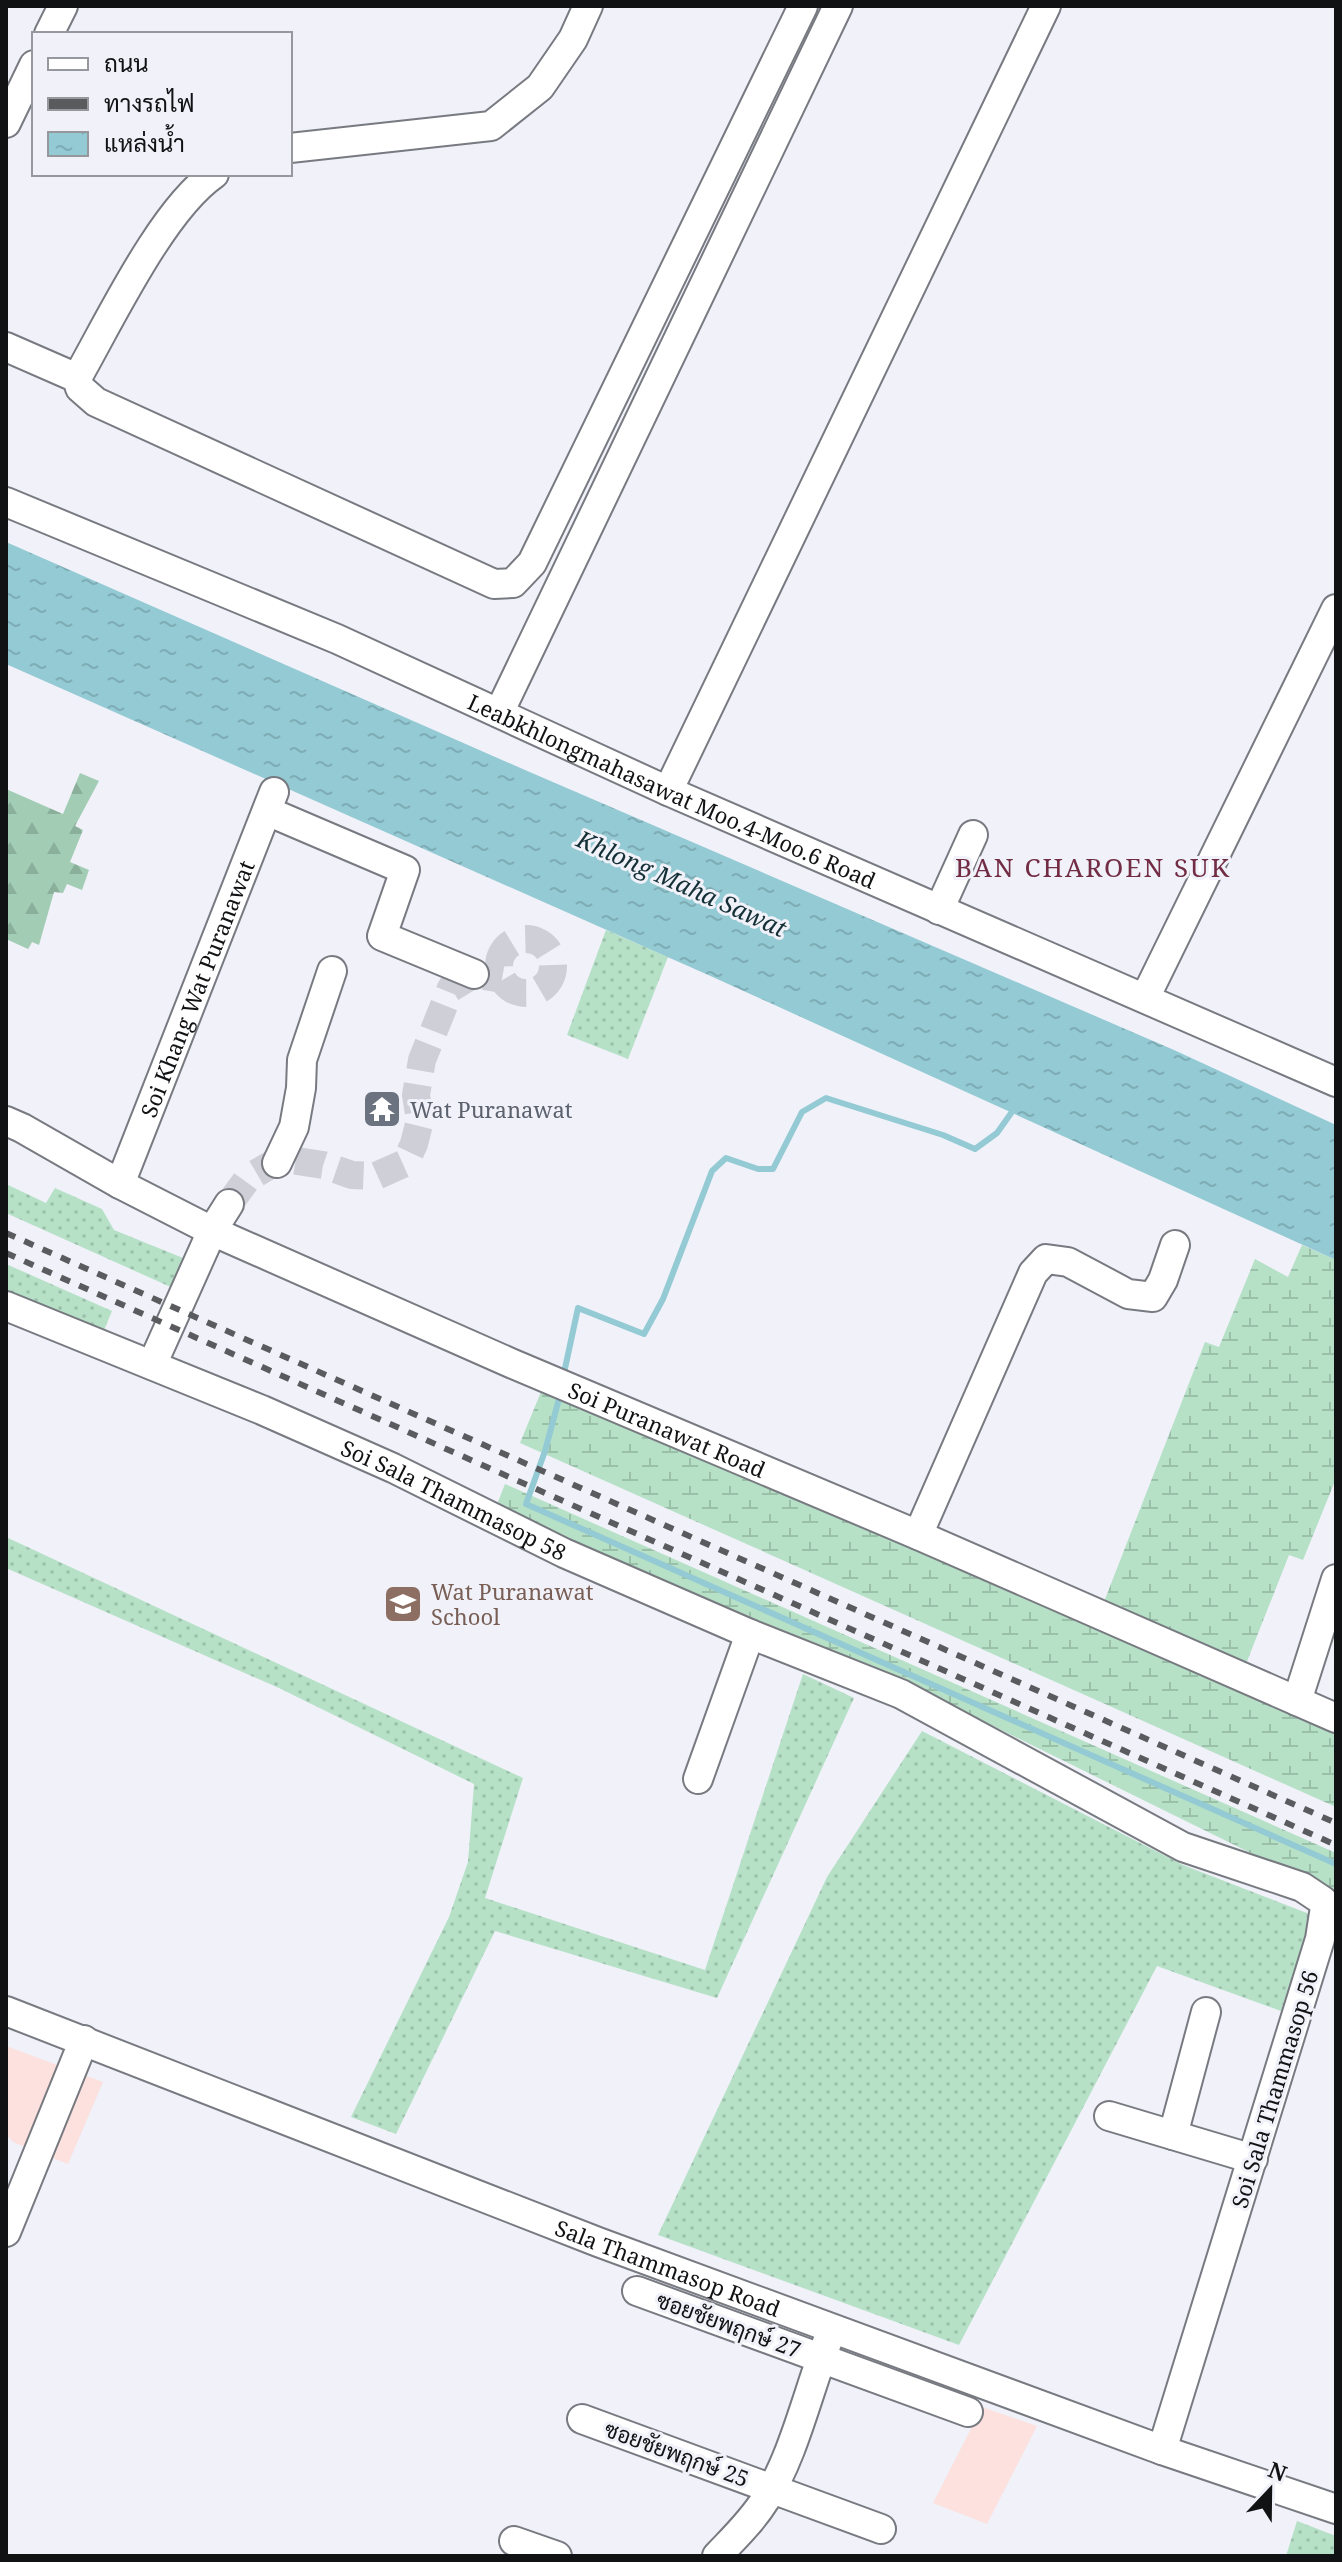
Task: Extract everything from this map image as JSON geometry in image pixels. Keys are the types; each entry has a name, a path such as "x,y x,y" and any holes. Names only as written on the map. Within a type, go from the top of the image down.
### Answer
{"street":[{"path":"50,32 63,6"},
{"path":"292,148 491,126 540,87 573,39 588,6"},
{"path":"211,176 196,187 152,247 77,378 80,388 96,402 494,584 513,583 532,563 803,6"},
{"path":"499,713 838,6"},
{"path":"668,791 1046,6"},
{"path":"6,123 32,69"},
{"path":"6,347 77,378"},
{"name":"Leabkhlongmahasawat Moo.4-Moo.6 Road","path":"6,502 333,647 499,713 668,791 1336,1082"},
{"path":"1145,998 1336,609"},
{"name":"Soi Khang Wat Puranawat","path":"120,1184 277,804 405,870 382,936 474,974"},
{"path":"939,910 973,835"},
{"path":"277,1163 294,1127 302,1060 332,971"},
{"name":"Soi Puranawat Road","path":"6,1121 212,1231 1336,1718"},
{"path":"152,1365 212,1231 229,1204"},
{"path":"918,1535 1033,1273 1046,1259 1068,1262 1128,1294 1153,1297 1163,1280 1175,1245"},
{"name":"Soi Sala Thammasop 58","path":"6,1306 393,1468 564,1553 750,1634 901,1694"},
{"path":"1297,1701 1336,1579"},
{"path":"698,1779 750,1634"},
{"name":"Soi Sala Thammasop 56","path":"901,1694 1183,1847 1302,1887 1323,1901 1325,1907 1320,1939 1162,2450"},
{"name":"Sala Thammasop Road","path":"6,2011 598,2242 1162,2450 1336,2509"},
{"path":"1173,2135 1206,2012"},
{"path":"6,2232 84,2040"},
{"path":"1109,2116 1253,2159"},
{"name":"ซอยชัยพฤกษ์ 27","path":"637,2291 968,2412"},
{"path":"717,2556 767,2499 785,2459 832,2328"},
{"name":"ซอยชัยพฤกษ์ 25","path":"582,2419 881,2529"},
{"path":"514,2541 557,2556"}],"shaded area":[{"path":"6,2046 103,2082 68,2164 13,2142 6,2134"},
{"path":"982,2407 1037,2426 987,2524 933,2503"}],"green space":[{"path":"80,773 99,781 75,826 83,830 70,862 89,870 82,890 67,884 63,893 54,892 39,945 32,942 28,949 6,939 6,789 63,814"},
{"path":"606,930 668,957 628,1059 567,1035"},
{"path":"6,1184 46,1203 55,1188 102,1209 114,1230 188,1260 184,1293 6,1213"},
{"path":"1302,1245 1336,1260 1335,1481 1303,1560 1289,1555 1244,1669 1102,1607 1205,1342 1219,1347 1255,1259 1288,1277"},
{"path":"6,1264 112,1311 102,1335 6,1294"},
{"path":"543,1387 1336,1732 1336,1807 520,1443"},
{"path":"505,1484 1336,1853 1336,1895 926,1693 496,1507"},
{"path":"6,1537 523,1778 485,1898 705,1970 803,1674 854,1698 717,1998 495,1931 396,2134 351,2117 449,1917 468,1862 474,1784 279,1688 6,1568"},
{"path":"922,1731 1183,1865 1312,1915 1281,2011 1157,1966 959,2345 658,2235 827,1877"},
{"path":"1297,2521 1336,2536 1336,2556 1286,2556"}],"water":[{"name":"Khlong Maha Sawat","path":"6,542 1174,1050 1336,1125 1336,1260 715,978 6,664"}],"waterway":[{"path":"564,1373 578,1308 644,1334 663,1299 712,1171 726,1158 758,1169 773,1169 802,1112 826,1098 943,1135 975,1149 997,1133 1014,1109"},
{"path":"560,1395 526,1504 1336,1864"}],"tunnel":[{"path":"526,939 545,947 553,966 545,985 526,993 507,985 499,966 507,947 526,939"},
{"path":"229,1204 248,1178 272,1164 291,1160 323,1165 352,1175 376,1176 405,1163 420,1120 416,1095 422,1060 451,988 474,974 502,979"}],"railway":[{"path":"6,1233 1336,1823"},
{"path":"6,1253 1336,1845"}],"place":[{"name":"Wat Puranawat","path":"382,1109"},
{"name":"Wat Puranawat School","path":"403,1604"}],"district":[{"name":"BAN CHAROEN SUK","path":"1093,867"}]}
